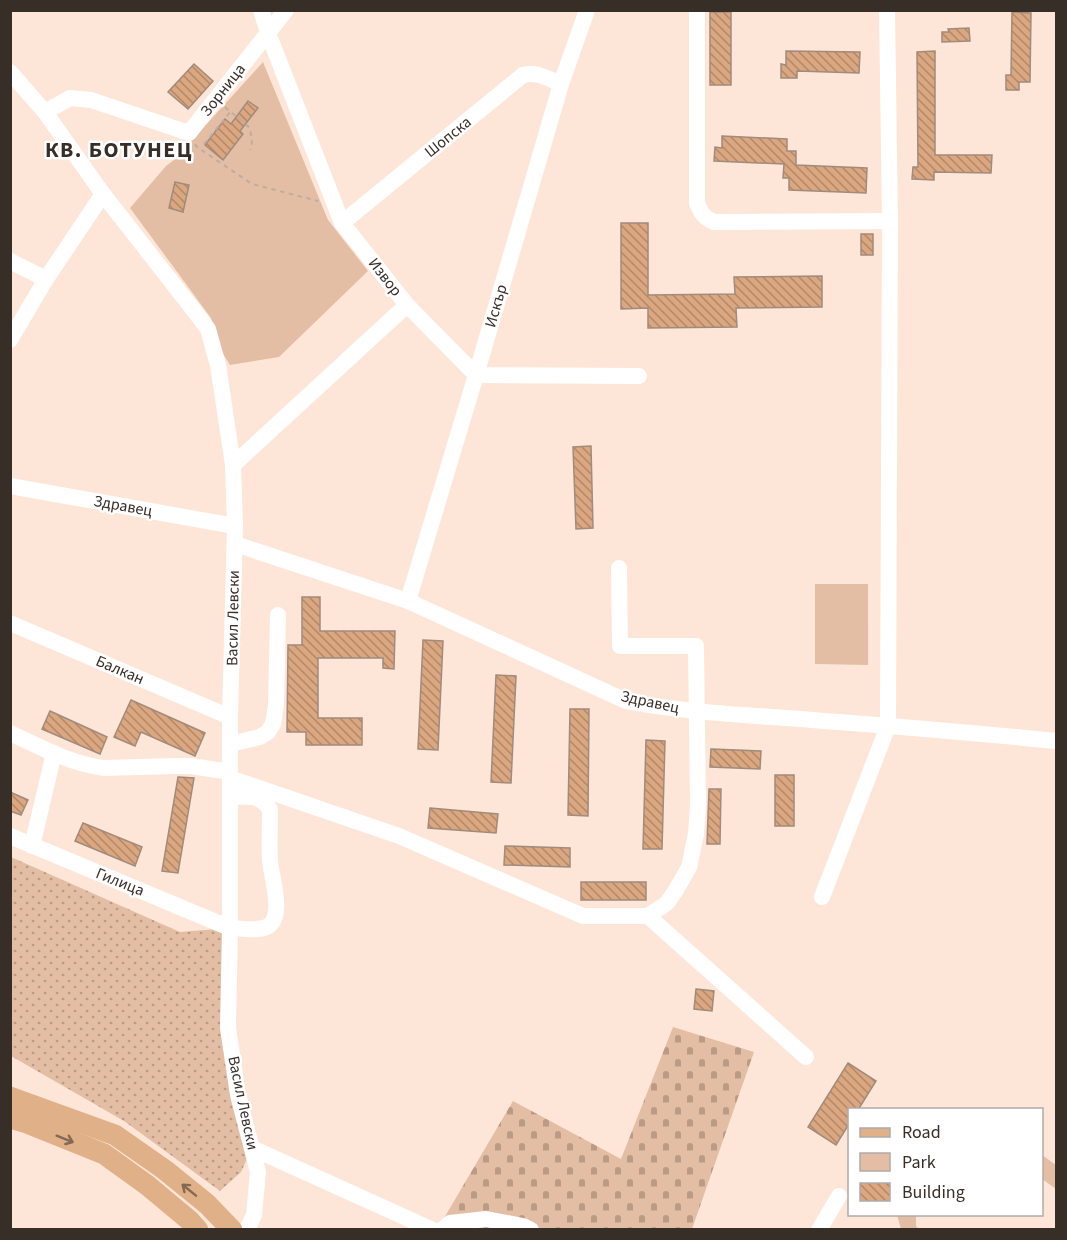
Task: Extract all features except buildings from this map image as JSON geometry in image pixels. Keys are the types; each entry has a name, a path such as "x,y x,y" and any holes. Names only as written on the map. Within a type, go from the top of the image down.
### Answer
{"main road":[{"path":"10,1097 115,1135 165,1170 207,1204 232,1230"},
{"path":"10,1118 104,1154 147,1185 198,1230"}],"street":[{"name":"Извор","path":"261,10 342,223 407,305 476,375"},
{"name":"Зорница","path":"45,112 70,98 91,100 189,133 286,10"},
{"name":"Искър","path":"408,601 561,84 587,10"},
{"path":"697,10 697,203 700,212 714,222 890,221"},
{"path":"822,897 888,726 890,221 887,10"},
{"name":"Васил Левски","path":"10,72 45,112 103,194 208,329 218,365 233,465 235,526 230,717 228,1028 238,1095 258,1172 254,1215 247,1230"},
{"name":"Шопска","path":"342,223 523,75 537,74 561,84"},
{"path":"10,340 46,279 103,194"},
{"path":"10,261 46,279"},
{"path":"233,465 407,305"},
{"path":"476,375 639,376"},
{"name":"Здравец","path":"10,486 235,526"},
{"name":"Здравец","path":"235,544 408,601 626,700 658,707 696,711 1056,741"},
{"path":"10,733 54,753 95,767 191,766 230,775 399,836 583,916 648,916 667,903 676,890 689,867 696,834 698,805 696,646 620,646 619,568"},
{"path":"230,744 260,737 268,732 273,724 276,705 278,615"},
{"name":"Балкан","path":"10,623 230,717"},
{"path":"32,846 54,753"},
{"path":"230,797 256,797 270,808 270,862 276,896 275,918 270,925 262,929 230,928"},
{"name":"Гилица","path":"10,836 230,928"},
{"path":"648,916 806,1056"},
{"path":"252,1148 433,1230"},
{"path":"819,1230 839,1196"},
{"path":"442,1230 450,1223 486,1219 523,1226 531,1230"}],"path":[{"path":"216,99 250,128 252,143 250,150"},
{"path":"204,144 231,111"},
{"path":"212,135 220,124"},
{"path":"189,133 197,147 252,184 336,206"}],"green space":[{"path":"263,62 328,220 368,271 279,357 230,365 220,349 211,318 130,208"},
{"path":"815,584 868,584 868,665 815,664"},
{"path":"11,857 180,932 230,928 228,1028 252,1148 241,1172 220,1191 124,1121 11,1056"},
{"path":"673,1027 754,1052 692,1229 437,1230 513,1101 621,1159"},
{"path":"1043,1156 1056,1165 1056,1189 1043,1180"},
{"path":"897,1216 916,1216 916,1226 919,1229 901,1229"}],"district":[{"name":"КВ. БОТУНЕЦ","path":"119,150"}]}
